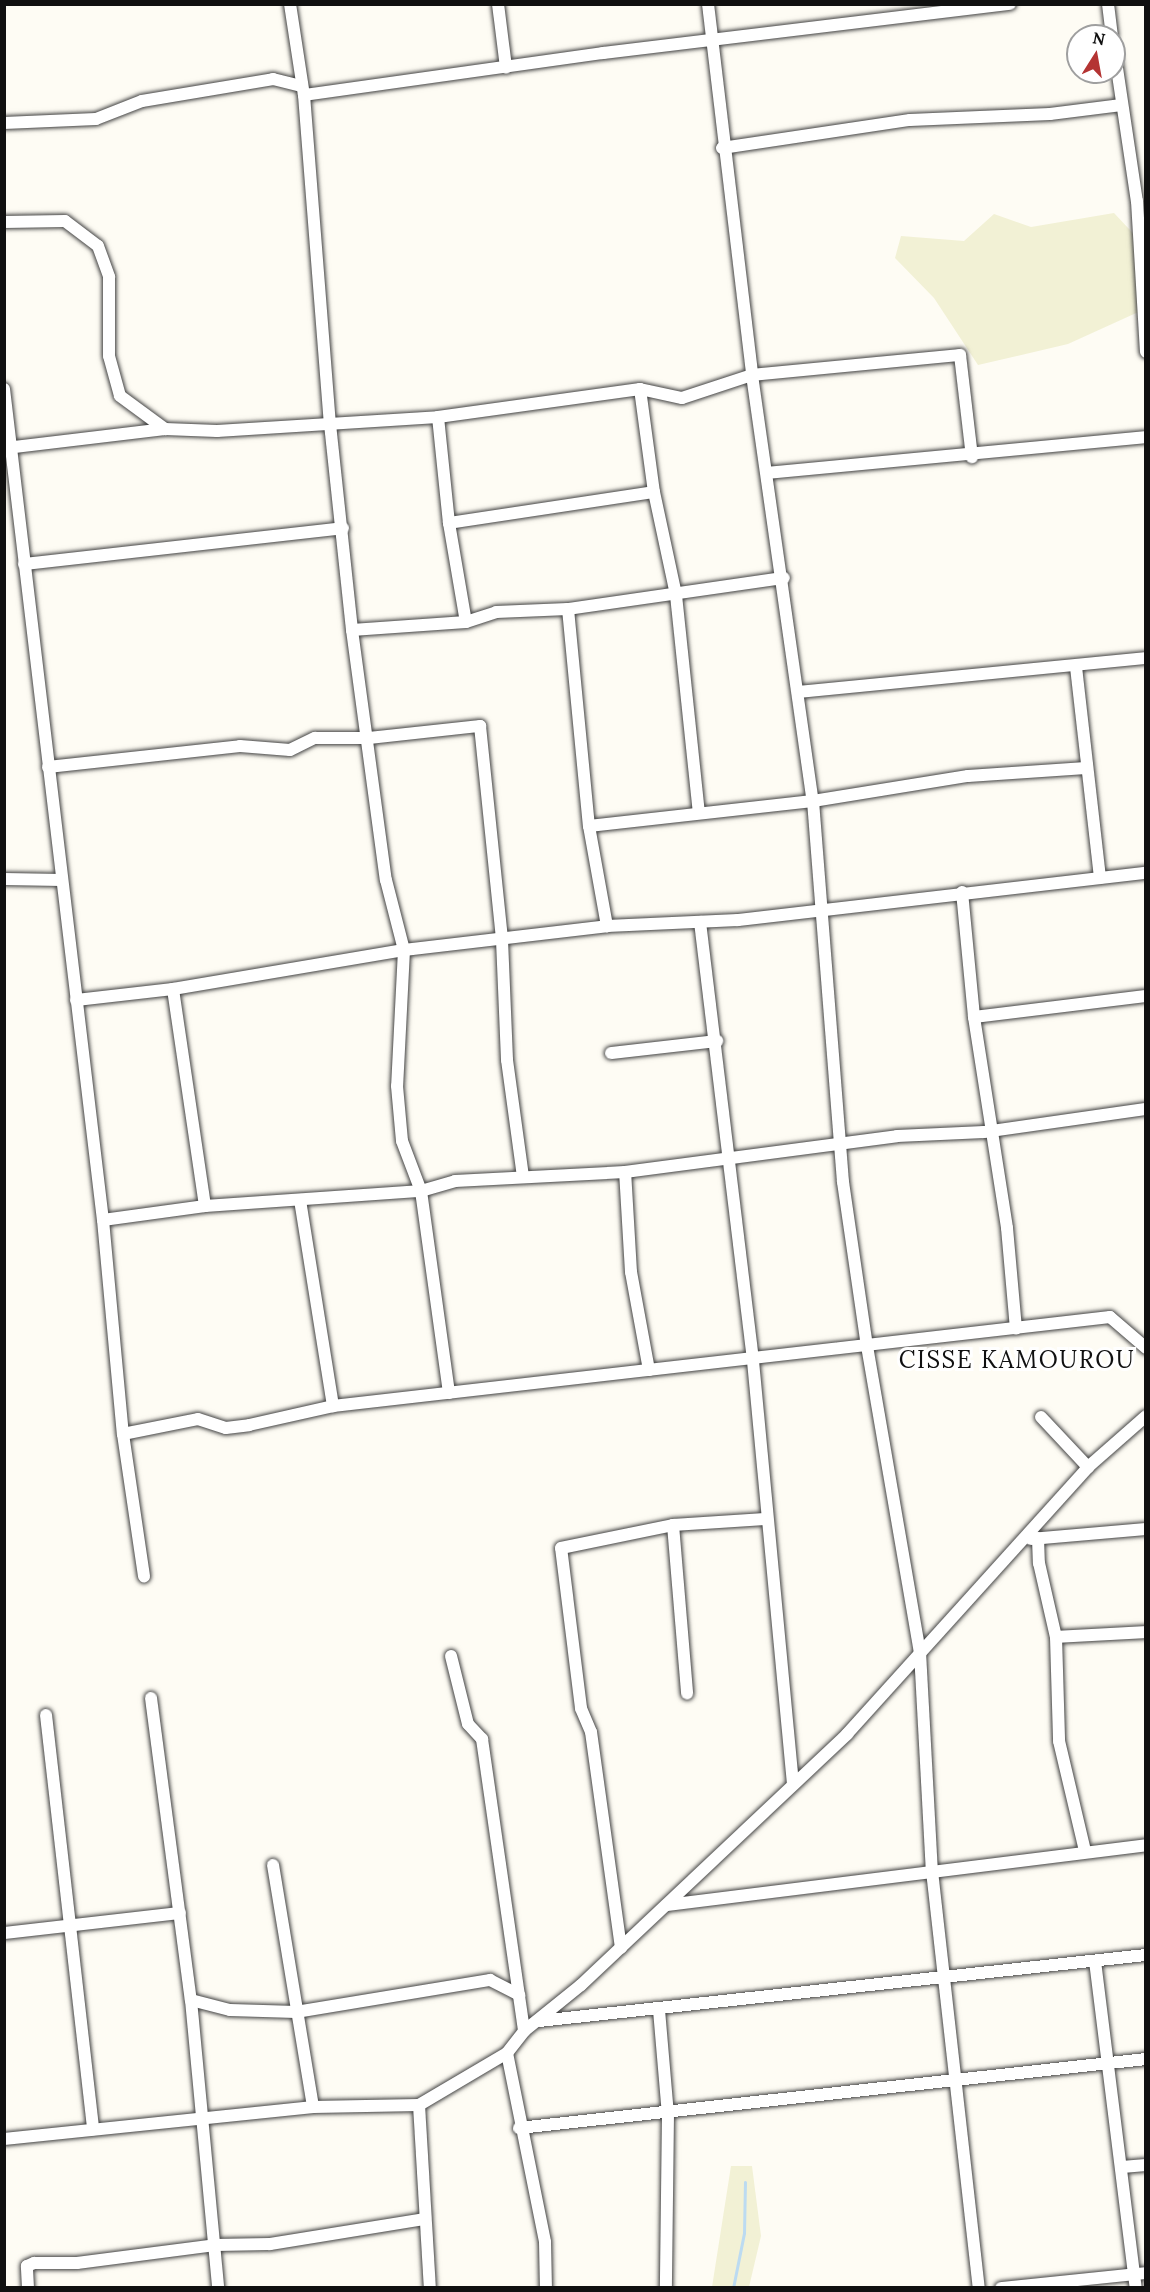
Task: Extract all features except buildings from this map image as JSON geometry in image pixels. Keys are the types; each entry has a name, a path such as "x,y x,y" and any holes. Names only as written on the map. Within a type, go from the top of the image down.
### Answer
{"street":[{"path":"290,4 303,90 330,424 343,528 352,630 369,738 386,880 404,950 397,1086 402,1141 421,1191 449,1394"},
{"path":"498,4 506,67"},
{"path":"708,4 722,148 752,375 784,578 813,801 840,1145 867,1346 920,1652 932,1871 945,1977 953,2079 979,2288"},
{"path":"1108,4 1110,24"},
{"path":"4,123 96,119 142,100 273,80 303,90 1004,5"},
{"path":"1118,84 1141,200 1146,352"},
{"path":"722,148 910,120 1050,114 1121,105"},
{"path":"4,222 65,221 98,246 109,277 110,356 120,396 165,429"},
{"path":"8,448 165,429 217,430 438,417 640,389 682,398 752,375 960,355 972,457"},
{"path":"640,389 654,492 676,595 699,813"},
{"path":"4,390 8,448 103,1220 123,1434 144,1576"},
{"path":"438,417 449,523 466,622"},
{"path":"767,473 972,457 1146,437"},
{"path":"449,523 611,501 654,492"},
{"path":"24,564 343,528"},
{"path":"352,630 466,622 496,612 568,609 784,578"},
{"path":"568,609 589,825 607,926"},
{"path":"799,692 1076,667 1146,658"},
{"path":"1076,667 1100,878"},
{"path":"48,767 240,746 290,750 315,738 369,738 480,726 502,940 507,1060 523,1177"},
{"path":"589,825 813,801 968,776 1086,768"},
{"path":"76,1000 173,989 404,950 607,926 738,920 963,892 1146,873"},
{"path":"4,879 62,880"},
{"path":"963,892 974,1017 993,1130 1016,1329"},
{"path":"700,922 717,1041 753,1361 765,1519 793,1782"},
{"path":"173,989 205,1206"},
{"path":"974,1017 1146,996"},
{"path":"611,1053 717,1041"},
{"path":"103,1220 205,1206 421,1191 455,1181 625,1172 731,1160 897,1136 993,1130 1146,1109"},
{"path":"625,1172 631,1272 649,1370"},
{"path":"300,1200 333,1406"},
{"path":"123,1434 198,1419 226,1428 333,1406 649,1370 753,1361 1110,1317 1146,1348"},
{"path":"4,2139 200,2117 313,2108 419,2105 507,2053 524,2031 539,2021 621,1948 793,1782 847,1734 920,1652 1032,1538 1088,1467 1146,1416"},
{"path":"1041,1417 1088,1467"},
{"path":"621,1948 591,1732 581,1708 561,1548 673,1525 765,1519"},
{"path":"673,1525 687,1693"},
{"path":"1032,1538 1146,1529"},
{"path":"1032,1538 1056,1637 1059,1741 1085,1851"},
{"path":"1056,1637 1146,1632"},
{"path":"451,1656 468,1724 482,1739 524,2031"},
{"path":"151,1698 191,2000 200,2117 218,2288"},
{"path":"46,1715 73,1928 93,2129"},
{"path":"667,1905 1146,1845"},
{"path":"273,1865 313,2108"},
{"path":"4,1933 73,1928 180,1913"},
{"path":"539,2021 658,2010 1146,1955"},
{"path":"1095,1961 1106,2062 1140,2273 1136,2288"},
{"path":"191,2000 230,2010 296,2012 490,1980 519,1995"},
{"path":"658,2010 668,2114 666,2288"},
{"path":"507,2053 519,2128 545,2242 546,2288"},
{"path":"519,2128 668,2114 953,2079 1146,2059"},
{"path":"419,2105 424,2220 430,2288"},
{"path":"1122,2168 1146,2165"},
{"path":"28,2288 27,2266 34,2263 77,2263 215,2245 270,2244 424,2220"},
{"path":"1001,2288 1140,2273"}],"green space":[{"path":"1114,213 1145,246 1145,309 1068,344 978,365 934,298 895,258 901,236 964,241 994,214 1031,227"},
{"path":"731,2166 752,2166 761,2236 749,2287 712,2287"}],"waterway":[{"path":"733,2288 744,2233 745,2182"}],"district":[{"name":"CISSE KAMOUROU","path":"1017,1360"}]}
